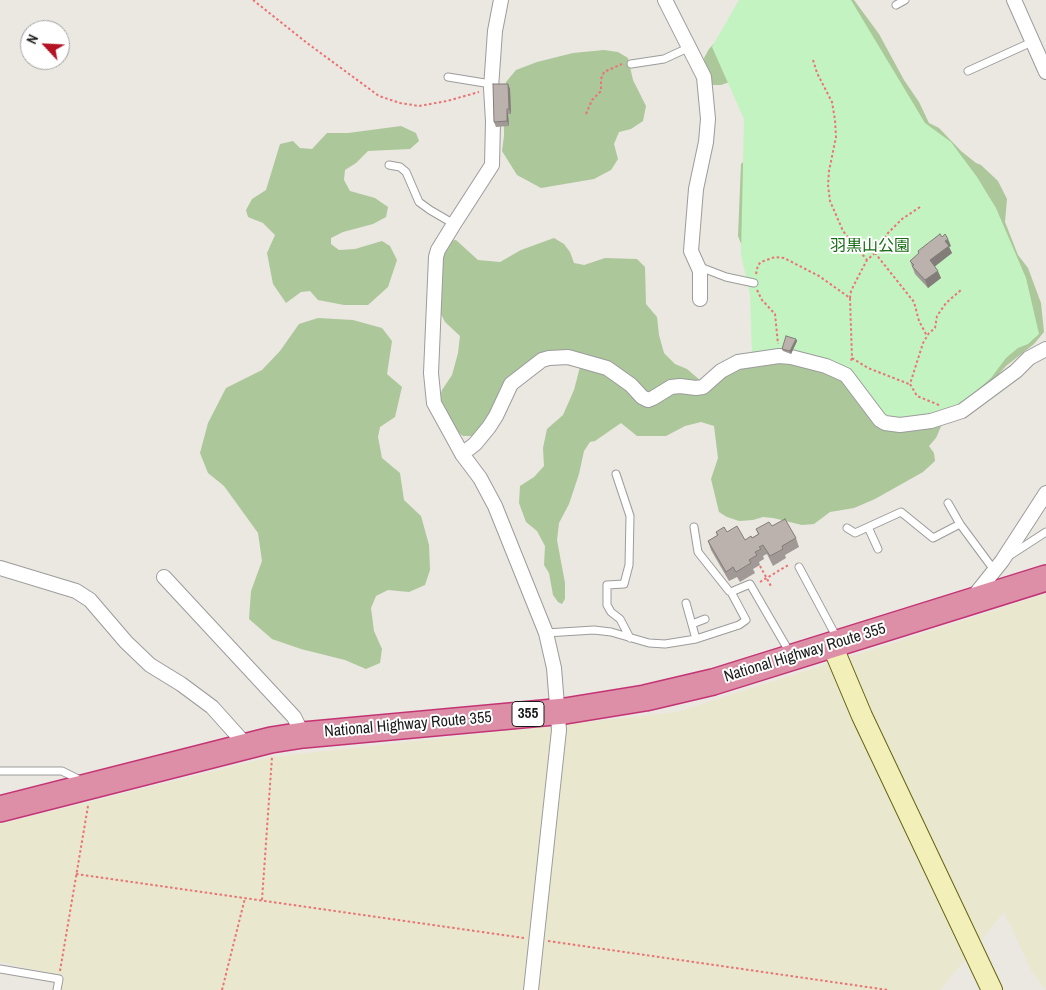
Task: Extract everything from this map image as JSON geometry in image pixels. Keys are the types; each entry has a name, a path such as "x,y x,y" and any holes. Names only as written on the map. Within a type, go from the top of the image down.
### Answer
{"highway":[{"name":"National Highway Route 355","path":"0,809 271,740 303,735 558,712 645,698 713,682 1046,578"}],"street":[{"path":"501,0 495,31 491,86 493,122 492,165 438,250 436,257 431,373 434,403 462,454 480,478 495,506 546,633 554,668 559,730 531,990"},
{"path":"666,0 704,77 708,119 706,142 696,189 691,251 700,271 700,299"},
{"path":"1014,0 1046,72"},
{"path":"462,454 475,444 489,427 511,384 542,360 548,358 568,357 607,368 648,400 671,387 703,387 721,371 738,362 779,356 791,357 826,366 846,375 875,415 885,424 900,425 932,421 962,411 1016,371 1028,358 1046,349"},
{"path":"976,600 975,595 998,565 1046,493"},
{"path":"0,568 76,591 90,600 126,642 150,665 181,684 212,707 247,746"},
{"path":"164,577 294,717 303,735"},
{"path":"836,644 862,716 992,990"}],"lane":[{"path":"896,6 905,0"},
{"path":"968,71 1032,42"},
{"path":"631,64 664,59 690,47"},
{"path":"448,76 491,86"},
{"path":"389,166 400,167 406,172 419,202 454,224"},
{"path":"698,265 705,270 726,277 754,283"},
{"path":"616,474 630,516 629,565 624,584 607,585 607,604 611,612 620,619 630,638"},
{"path":"948,503 960,524 998,565 1046,532"},
{"path":"847,528 856,533 902,512 933,538 960,524"},
{"path":"546,633 594,630 611,632 649,643 665,644 696,639 740,625 746,620 731,592 698,552 694,527"},
{"path":"868,527 878,549"},
{"path":"799,568 836,644"},
{"path":"731,592 750,584 793,657"},
{"path":"686,603 696,639"},
{"path":"692,624 705,619"},
{"path":"0,771 62,771 92,785"},
{"path":"0,969 59,979 57,990"}],"path":[{"path":"253,0 379,96 400,103 419,106 448,101 491,86"},
{"path":"813,60 817,73 832,102 836,137 829,171 830,201 844,231 867,260"},
{"path":"586,114 592,100 601,91 601,79 604,72 620,64 631,64"},
{"path":"846,375 852,358 851,291 867,260 875,253 888,233 902,219 920,207"},
{"path":"875,253 914,302 919,321 927,336"},
{"path":"779,356 775,314 759,295 754,283 758,265 761,262 775,257 784,258 820,276 850,298"},
{"path":"949,416 940,405 917,396 910,384 927,336 935,328 941,310 961,290"},
{"path":"852,358 868,368 910,384"},
{"path":"751,587 795,562 799,568"},
{"path":"760,566 772,588"},
{"path":"262,900 272,756 271,740"},
{"path":"59,979 92,785"},
{"path":"76,874 888,990"},
{"path":"222,990 245,898"}],"green space":[{"name":"羽黒山公園","path":"739,0 851,0 925,123 951,142 977,177 996,208 1026,278 1039,334 1028,344 1018,348 1006,358 991,378 955,410 904,419 881,416 830,370 752,355 750,294 741,255 744,119 712,47"},
{"path":"742,0 854,0 879,34 904,80 919,102 929,123 939,128 961,151 981,165 998,181 1007,199 1005,222 1018,255 1028,268 1041,303 1044,332 1034,344 1006,366 987,387 942,424 936,438 929,446 934,453 935,461 923,472 875,499 854,508 830,512 814,524 802,525 763,517 739,521 719,512 711,479 718,458 714,426 701,422 685,426 666,436 637,436 621,423 595,441 590,442 584,451 569,504 559,523 557,540 565,583 565,599 562,604 553,595 549,573 544,565 545,546 537,531 526,522 519,503 520,486 534,477 544,466 543,448 547,429 563,415 574,390 580,367 546,352 524,365 509,379 484,424 473,436 463,436 455,430 438,403 442,390 452,375 460,336 445,322 440,312 439,264 447,241 456,240 478,260 500,262 521,250 554,238 564,244 570,252 574,263 584,265 605,258 637,259 645,267 646,304 657,317 664,353 675,364 687,369 701,381 769,352 744,251 738,236 741,164 758,148 735,80 721,85 711,85 706,75 704,58 709,49 725,32"},
{"path":"604,50 618,52 628,58 633,80 646,106 643,121 631,129 619,132 614,144 618,159 611,170 594,179 541,188 517,175 502,151 506,82 516,70 537,62 573,53"},
{"path":"401,126 416,133 419,141 410,149 368,151 356,163 345,170 344,180 350,191 375,198 388,207 386,217 373,224 343,232 331,238 331,244 339,250 355,249 382,241 390,246 397,260 388,287 368,305 344,305 318,300 310,291 301,292 286,303 273,284 267,253 275,235 263,223 248,217 246,210 252,199 266,190 280,144 293,141 300,148 312,149 327,133 348,133"},
{"path":"318,318 353,320 382,328 392,341 387,374 402,387 395,417 380,427 378,437 382,458 400,473 404,500 421,516 429,545 430,570 425,585 409,592 388,590 376,596 371,608 374,631 382,649 380,663 366,669 345,660 301,649 272,639 249,619 251,591 262,561 258,533 224,486 208,473 200,453 208,423 226,388 262,370 280,351 299,324"},
{"path":"1046,594 1046,990 1031,970 1004,912 940,990 61,990 63,976 0,962 0,824 271,757 677,712"}],"building":[{"path":"493,84 508,84 509,109 507,109 507,121 494,122"},
{"path":"940,234 942,237 945,234 948,239 945,241 949,246 930,260 938,271 925,280 912,266 914,265 910,261 919,253 918,251"},
{"path":"786,336 796,339 790,351 782,349"},
{"path":"785,519 796,538 782,546 783,549 770,556 763,545 759,547 761,549 755,552 757,555 749,560 751,563 736,572 733,567 726,572 708,541 718,535 716,532 724,527 727,532 737,526 745,540 751,536 752,538 759,534 756,529 769,522 772,526"}]}
